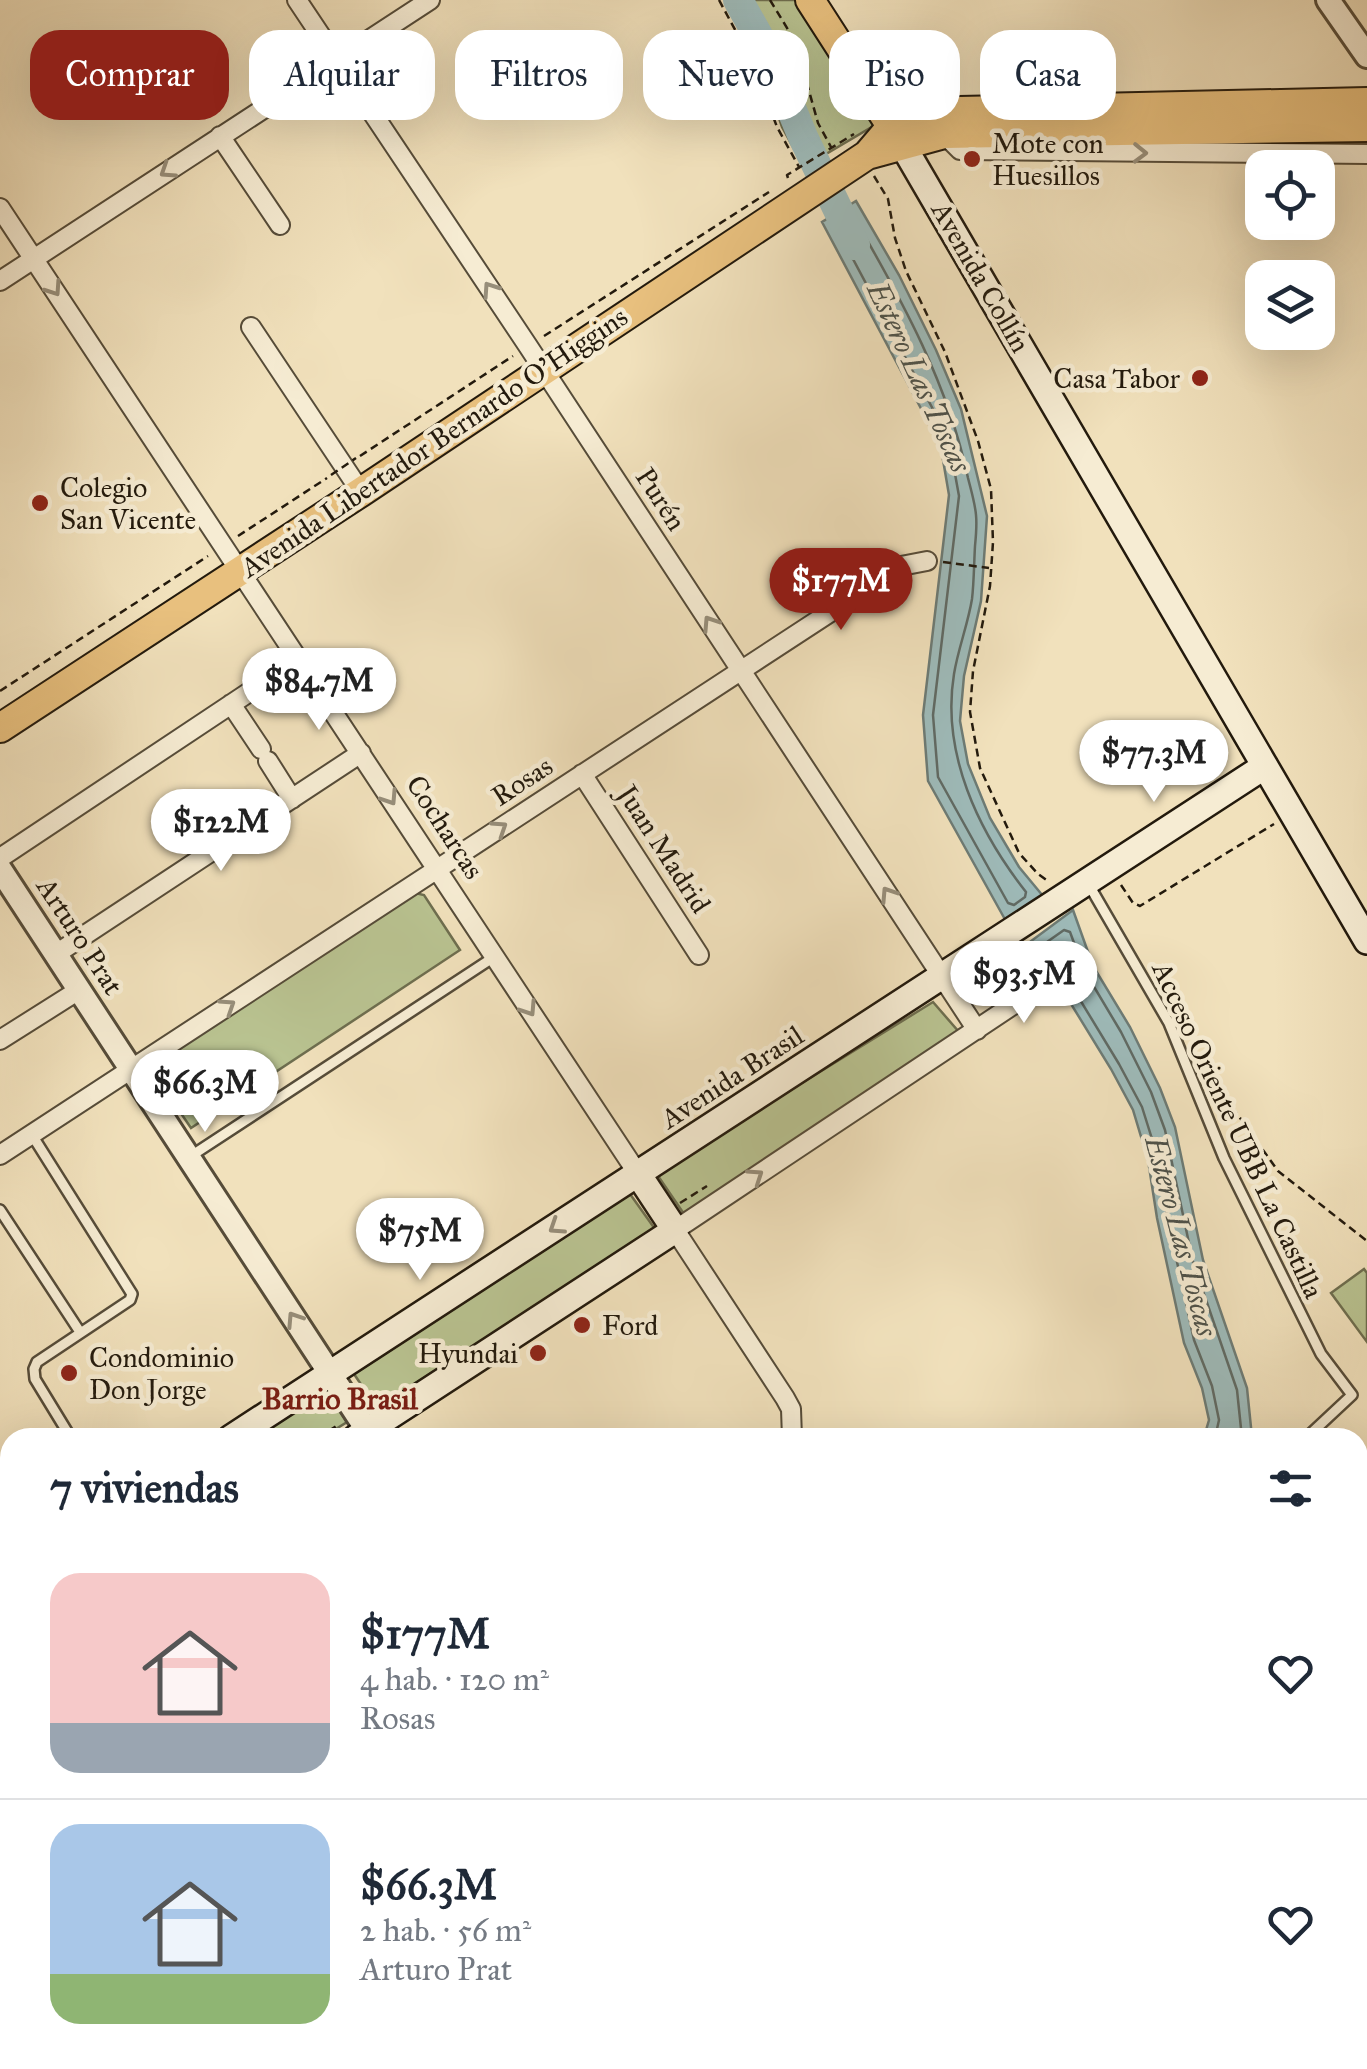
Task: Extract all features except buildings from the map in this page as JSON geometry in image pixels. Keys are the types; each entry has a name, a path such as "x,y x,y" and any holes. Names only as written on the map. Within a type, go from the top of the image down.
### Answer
{"main road":[{"name":"Avenida Collín","path":"810,0 897,136 1367,941"},
{"path":"897,136 924,116 960,110 1367,102"},
{"path":"897,136 1367,127"},
{"name":"Avenida Libertador Bernardo O'Higgins","path":"0,728 544,370 799,182 897,136"},
{"name":"Avenida Brasil","path":"246,1428 1265,766"},
{"name":"Cocharcas","path":"638,1174 674,1230"},
{"path":"376,1428 674,1230"}],"street":[{"name":"Purén","path":"297,0 316,30"},
{"path":"383,30 430,0"},
{"path":"1328,0 1367,56"},
{"path":"0,281 249,117"},
{"name":"Purén","path":"376,120 972,1023"},
{"path":"944,134 960,150 1367,154"},
{"path":"220,136 280,225"},
{"name":"Cocharcas","path":"0,208 638,1174"},
{"path":"251,327 360,492"},
{"name":"Rosas","path":"0,1155 900,566 932,561"},
{"path":"0,858 298,658"},
{"path":"231,704 292,799"},
{"path":"56,954 360,754"},
{"name":"Juan Madrid","path":"582,774 699,955"},
{"name":"Arturo Prat","path":"0,869 330,1374 361,1428"},
{"path":"790,1428 791,1409 785,1398 674,1230 972,1023 1046,983"},
{"path":"0,1040 79,990"}],"lane":[{"name":"Acceso Oriente UBB La Castilla","path":"1083,887 1169,1023 1224,1158 1321,1354 1352,1395 1317,1428"},
{"path":"188,1157 494,957"},
{"path":"32,1134 132,1294 130,1300 37,1362 35,1379 65,1428"},
{"path":"0,1210 80,1332"}],"path":[{"path":"719,0 754,62 777,127 799,167"},
{"path":"770,0 795,41 818,124 854,156 888,198 906,271 945,352 978,440 991,490 990,586 973,671 970,712 980,768 1019,854 1050,882 1083,887 1118,880 1133,903 1140,906 1292,813"},
{"path":"807,162 826,150"},
{"name":"Avenida Libertador Bernardo O'Higgins","path":"236,537 774,189"},
{"name":"Avenida Libertador Bernardo O'Higgins","path":"0,691 208,556"},
{"path":"932,561 990,568"},
{"path":"972,1023 992,995 980,975"},
{"path":"1194,1053 1278,1171 1366,1240"}],"green space":[{"path":"725,0 795,0 829,53 829,120 872,120 875,125 804,167 780,120 809,120 809,30 742,30"},
{"path":"415,893 424,895 460,950 191,1128 154,1074 155,1063"},
{"path":"933,1002 959,1032 684,1214 656,1173"},
{"path":"630,1194 655,1229 377,1408 354,1374"},
{"path":"1364,1269 1367,1273 1367,1342 1331,1293"},
{"path":"321,1382 347,1422 337,1428 252,1428"}],"water":[{"path":"856,201 899,275 961,409 987,516 981,601 964,676 960,721 968,764 990,818 1019,867 1043,896 1007,923 928,781 923,715 949,495 942,454 926,418 822,222"},
{"path":"1073,910 1093,966 1130,1027 1175,1127 1203,1260 1247,1388 1251,1428 1207,1428 1209,1420 1202,1388 1184,1343 1148,1160 1133,1110 1060,986 1015,953"}],"waterway":[{"name":"Estero Las Toscas","path":"738,0 770,57 855,245"}],"place":[{"name":"Mote con Huesillos","path":"972,159"},
{"name":"Casa Tabor","path":"1200,378"},
{"name":"Colegio San Vicente","path":"40,503"},
{"name":"Ford","path":"582,1325"},
{"name":"Hyundai","path":"538,1353"},
{"name":"Condominio Don Jorge","path":"69,1373"}],"district":[{"name":"Barrio Brasil","path":"340,1399"}]}
